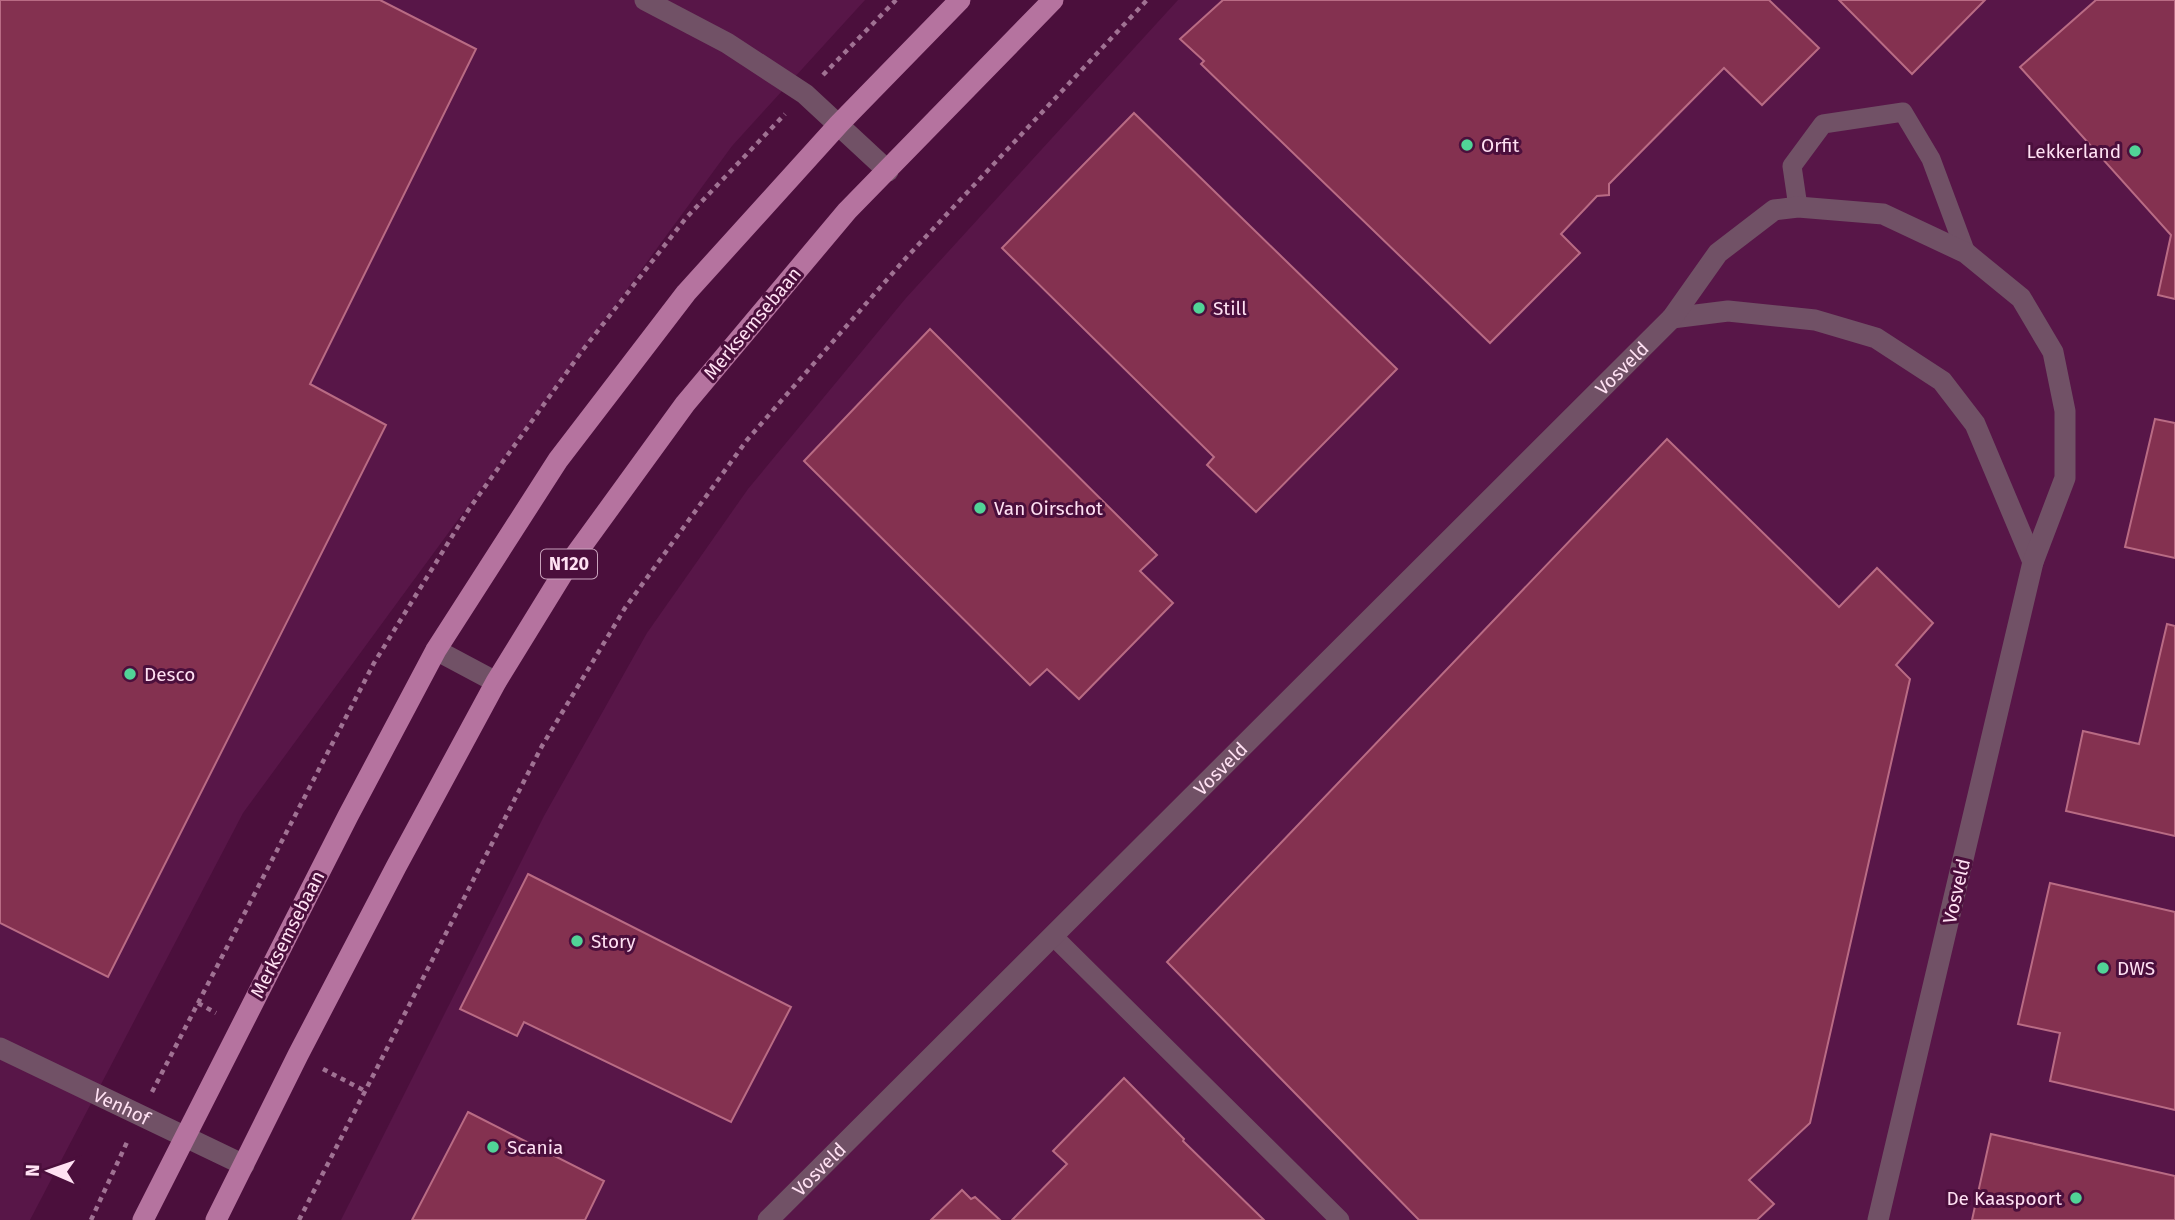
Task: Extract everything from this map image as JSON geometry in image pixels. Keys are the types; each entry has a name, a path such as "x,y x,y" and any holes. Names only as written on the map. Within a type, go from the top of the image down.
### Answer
{"main road":[{"name":"Merksemsebaan","path":"143,1220 348,816 436,650 558,460 686,293 839,124 960,0"},
{"name":"Merksemsebaan","path":"216,1220 396,867 496,682 568,565 685,404 847,211 1053,0"}],"street":[{"path":"645,0 727,43 805,93 888,171"},
{"name":"Vosveld","path":"768,1220 1672,318 1718,253 1774,210 1798,207 1883,214 1966,253 2021,298 2053,352 2065,411 2066,478 2033,562 1878,1220"},
{"path":"1672,318 1728,311 1815,320 1876,338 1942,381 1975,424 2033,562"},
{"path":"436,650 496,682"},
{"name":"Venhof","path":"0,1048 244,1164"}],"lane":[{"path":"1798,207 1792,166 1823,124 1903,112 1931,159 1966,253"},
{"path":"1053,936 1340,1220"}],"path":[{"path":"299,1220 542,746 625,608 747,440 905,259 1147,0"}],"shaded area":[{"name":"Desco","path":"0,0 865,0 732,146 243,813 30,1220 0,1220"},
{"path":"1178,0 2175,0 2175,1220 341,1220 544,816 647,633 748,489 906,298"}],"building":[{"name":"Desco","path":"0,0 380,0 476,49 310,384 386,425 108,977 0,923"},
{"name":"Orfit","path":"1223,0 1769,0 1819,48 1762,105 1724,68 1609,184 1609,195 1597,196 1561,234 1580,253 1490,343 1201,64 1204,61 1180,39"},
{"path":"1839,0 1985,0 1912,74"},
{"name":"Lekkerland","path":"2096,0 2175,0 2175,299 2158,295 2171,235 2020,67"},
{"name":"Still","path":"1134,113 1397,369 1256,512 1207,465 1214,457 1002,248"},
{"name":"Van Oirschot","path":"930,329 1157,555 1140,571 1173,603 1079,699 1047,669 1030,685 804,461"},
{"path":"2155,419 2175,423 2175,558 2125,547"},
{"path":"1667,439 1839,607 1877,568 1933,623 1896,665 1910,679 1810,1123 1749,1180 1774,1204 1757,1220 1419,1220 1167,962"},
{"path":"2167,624 2175,626 2175,836 2066,811 2083,731 2139,744"},
{"name":"Story","path":"528,874 791,1007 731,1122 524,1022 517,1036 460,1009"},
{"name":"DWS","path":"2050,883 2175,912 2175,1110 2050,1081 2060,1033 2018,1024"},
{"path":"1124,1078 1183,1141 1264,1220 1012,1220 1067,1164 1053,1151"},
{"name":"Scania","path":"468,1112 604,1181 585,1220 412,1220"},
{"name":"De Kaaspoort","path":"1991,1134 2175,1176 2175,1220 1972,1220"},
{"path":"962,1190 971,1199 975,1197 1000,1220 931,1220"}],"place":[{"name":"Orfit","path":"1467,145"},
{"name":"Lekkerland","path":"2135,151"},
{"name":"Still","path":"1199,308"},
{"name":"Van Oirschot","path":"980,508"},
{"name":"Desco","path":"130,674"},
{"name":"Story","path":"577,941"},
{"name":"DWS","path":"2103,968"},
{"name":"Scania","path":"493,1147"},
{"name":"De Kaaspoort","path":"2076,1198"}]}
